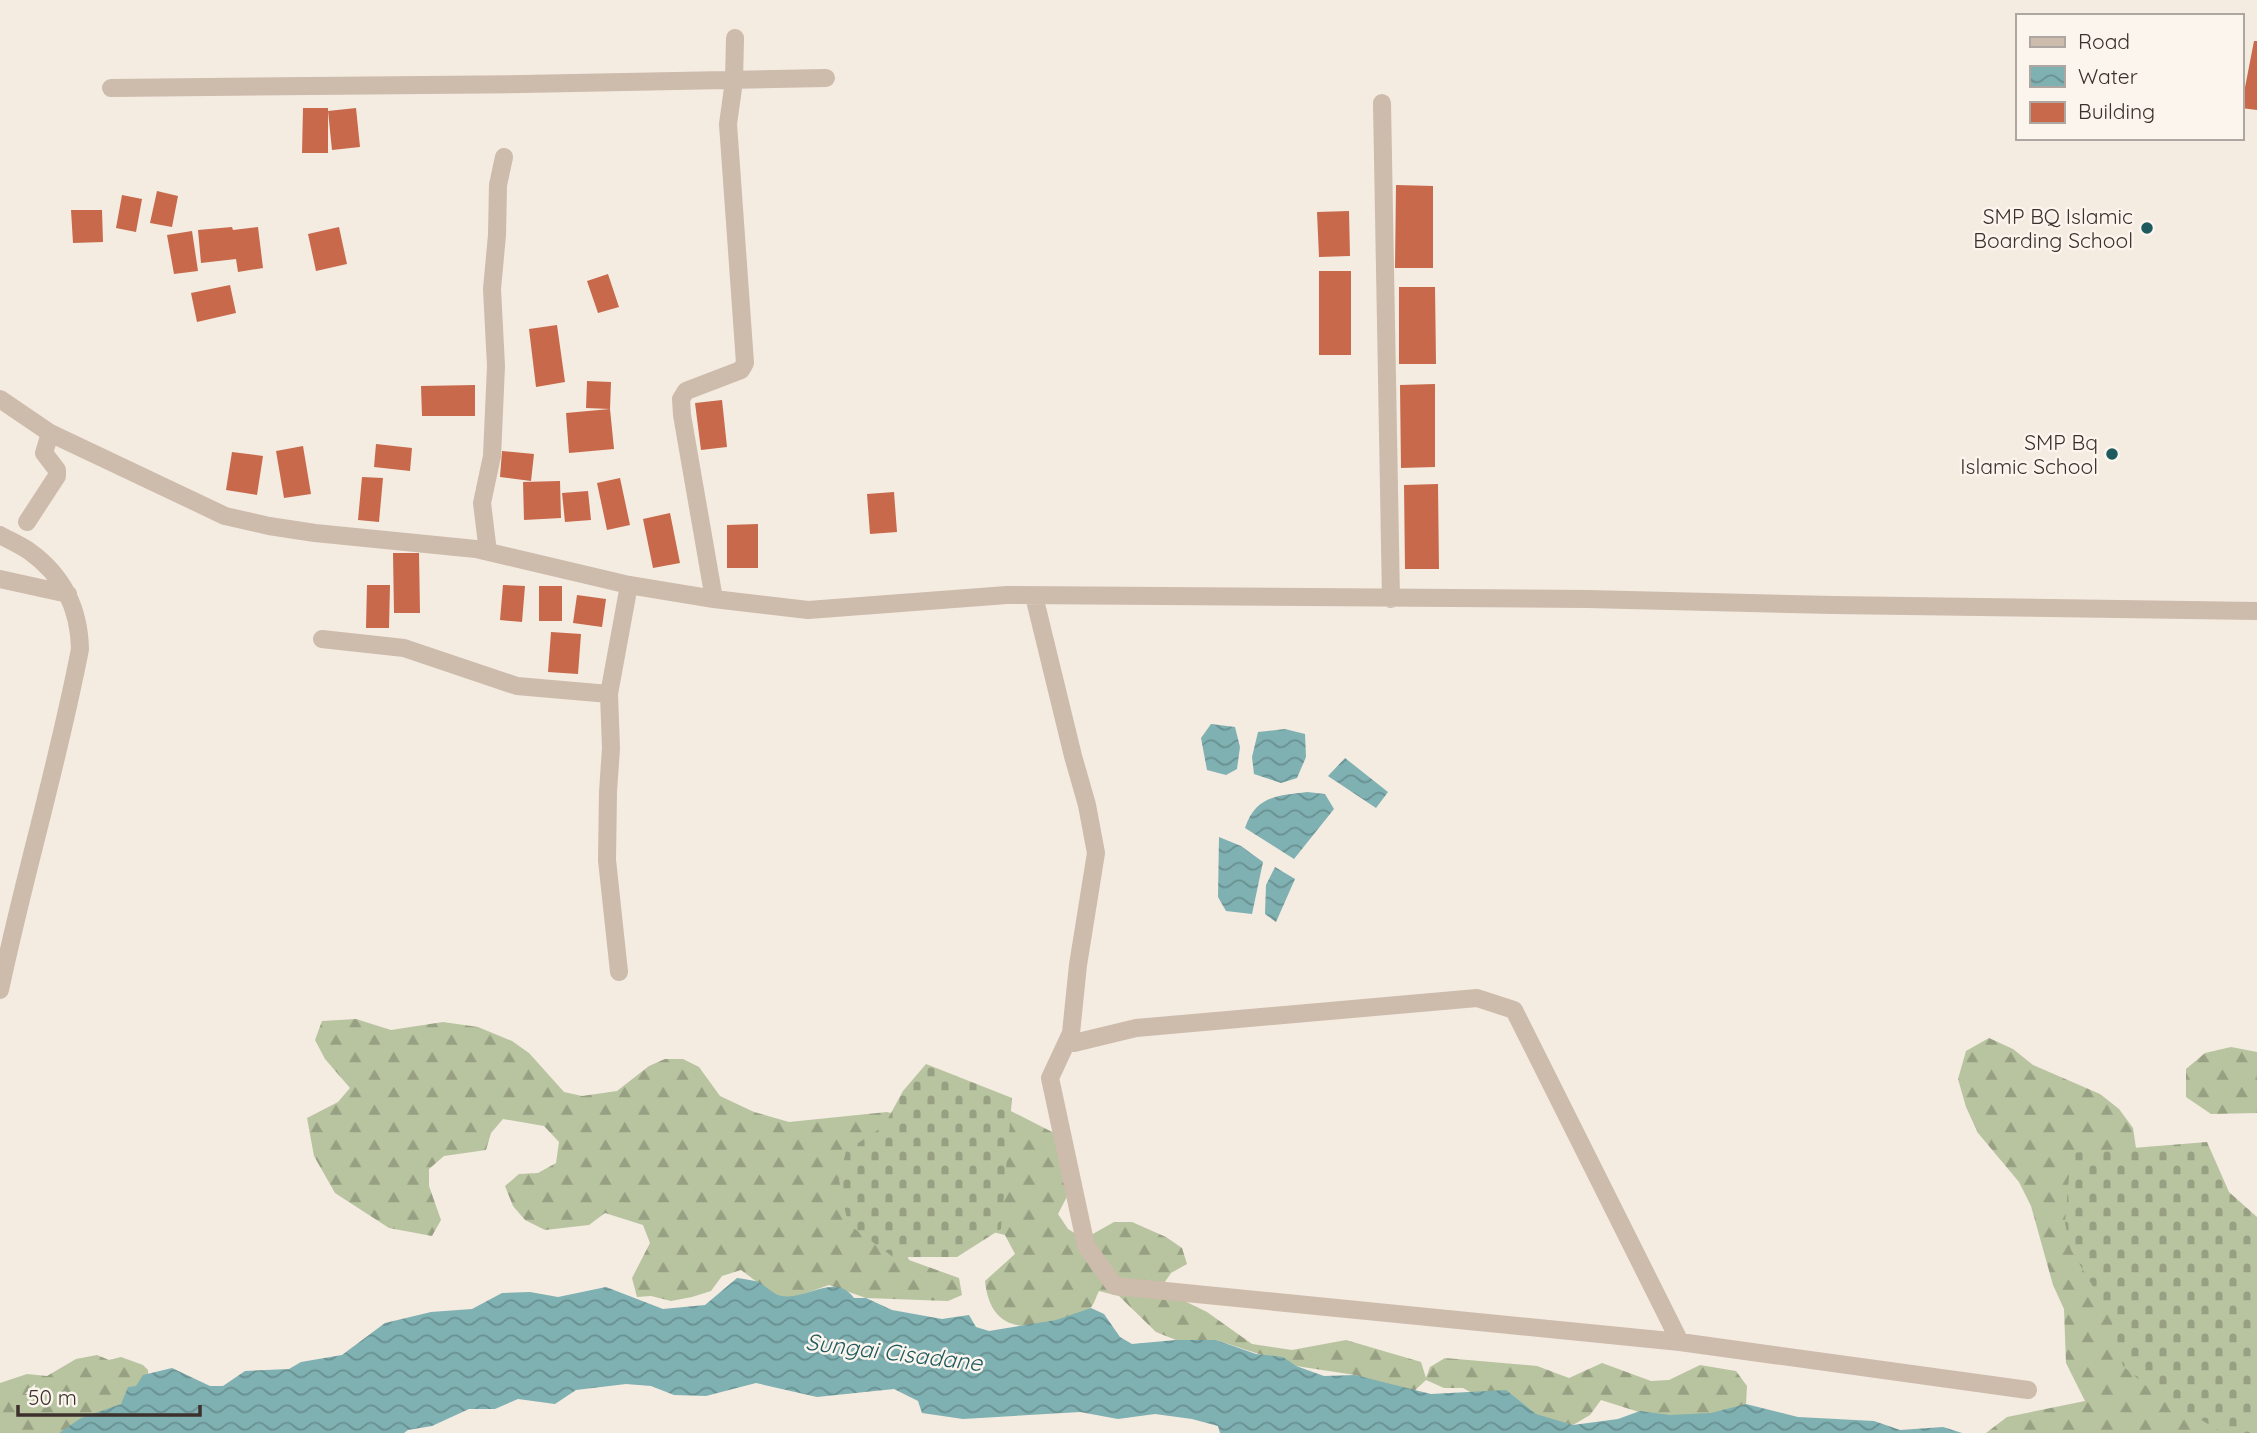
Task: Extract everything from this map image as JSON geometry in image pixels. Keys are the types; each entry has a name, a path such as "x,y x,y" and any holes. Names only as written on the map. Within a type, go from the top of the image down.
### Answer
{"street":[{"path":"714,599 681,399 686,391 741,370 745,363 728,124 734,81 735,38"},
{"path":"111,88 826,78"},
{"path":"1382,103 1391,598"},
{"path":"488,552 482,503 492,456 494,429 496,366 492,289 498,185 504,158"},
{"path":"0,400 50,433 225,516 315,533 488,552 629,585 714,599 808,610 1007,595 1588,599 2257,611"},
{"path":"27,522 58,476 56,467 44,453 50,433"},
{"path":"0,535 43,562 68,594 79,625 80,649 0,990"},
{"path":"0,579 68,594"},
{"path":"620,972 607,860 611,748 609,694 629,585"},
{"path":"1034,596 1087,805 1096,853 1078,965 1072,1041 1077,1044 1136,1028 1477,998 1514,1010 1680,1342"},
{"path":"322,639 404,648 517,687 609,694"},
{"path":"1071,1033 1050,1078 1086,1246 1115,1286 1680,1342 2028,1390"}],"green space":[{"path":"356,1019 391,1030 443,1022 478,1027 512,1041 529,1053 564,1092 582,1096 617,1091 649,1066 665,1059 683,1059 699,1067 720,1096 754,1112 789,1122 887,1112 903,1116 1005,1108 1056,1134 1076,1179 1058,1214 1068,1229 1084,1239 1114,1222 1132,1222 1166,1237 1182,1248 1187,1264 1171,1273 1160,1289 1207,1312 1252,1344 1292,1350 1346,1340 1421,1362 1426,1378 1430,1367 1445,1358 1537,1366 1569,1378 1602,1363 1651,1381 1669,1380 1700,1365 1736,1371 1747,1386 1746,1404 1733,1417 1658,1418 1601,1400 1590,1415 1573,1425 1497,1407 1463,1388 1444,1388 1426,1380 1412,1393 1355,1375 1296,1366 1216,1340 1176,1340 1156,1332 1119,1296 1099,1291 1092,1306 1076,1318 1043,1325 1018,1325 1000,1317 993,1308 985,1281 1015,1254 1005,1235 985,1230 902,1242 909,1260 959,1278 962,1295 948,1301 866,1298 829,1285 792,1298 771,1298 757,1282 741,1270 722,1276 711,1291 692,1297 671,1301 651,1296 637,1297 632,1278 650,1243 643,1225 605,1213 589,1225 545,1230 525,1220 513,1206 505,1186 519,1174 538,1173 556,1163 559,1142 544,1126 503,1119 491,1133 486,1150 444,1156 429,1169 429,1186 441,1220 432,1236 389,1228 335,1193 314,1156 307,1118 338,1102 350,1088 325,1059 315,1040 322,1021"},
{"path":"1989,1038 2013,1049 2033,1065 2100,1094 2119,1109 2133,1128 2140,1175 2257,1433 1986,1433 2007,1417 2085,1401 2066,1363 2064,1309 2053,1285 2031,1206 2019,1182 1978,1133 1966,1107 1958,1079 1966,1051"},
{"path":"2231,1047 2257,1052 2257,1113 2211,1114 2186,1097 2186,1069 2205,1053"},
{"path":"926,1064 1012,1098 1001,1229 957,1257 893,1257 848,1224 839,1180 846,1151 884,1126 903,1091"},
{"path":"2207,1142 2229,1192 2257,1217 2257,1433 2224,1433 2157,1395 2123,1366 2110,1315 2071,1250 2065,1223 2071,1153"},
{"path":"97,1355 109,1360 121,1357 143,1365 148,1370 149,1382 107,1415 66,1433 0,1433 0,1383 27,1374 47,1376 76,1359"}],"water":[{"path":"1211,724 1235,727 1240,747 1237,769 1226,775 1207,770 1201,738"},
{"path":"1285,729 1305,734 1306,757 1297,778 1281,783 1254,774 1252,757 1258,732"},
{"path":"1345,758 1388,792 1376,808 1328,776"},
{"path":"1307,792 1325,794 1334,809 1294,859 1245,828 1255,809 1262,803 1278,796"},
{"path":"1219,837 1241,846 1263,862 1252,914 1226,911 1218,897"},
{"path":"1275,867 1295,879 1276,922 1265,914 1266,885"},
{"name":"Sungai Cisadane","path":"737,1278 759,1282 782,1296 838,1287 854,1298 866,1298 892,1310 942,1319 969,1315 976,1327 989,1331 1056,1320 1091,1308 1104,1314 1120,1337 1132,1344 1216,1340 1256,1354 1283,1357 1296,1366 1324,1376 1355,1375 1431,1394 1506,1390 1536,1414 1573,1425 1618,1419 1640,1411 1670,1415 1711,1413 1746,1404 1798,1417 1874,1421 1900,1430 1943,1427 1962,1433 1220,1433 1218,1426 1155,1414 1118,1419 1080,1412 963,1419 922,1413 918,1401 894,1389 817,1397 756,1383 706,1396 674,1395 651,1386 626,1384 576,1390 555,1404 518,1399 495,1409 469,1409 432,1426 404,1433 59,1433 81,1418 121,1404 128,1387 136,1386 143,1375 172,1368 210,1386 223,1386 245,1371 289,1369 301,1362 342,1355 385,1323 431,1312 472,1309 502,1293 530,1292 558,1297 606,1287 663,1309 705,1305"}],"building":[{"path":"2254,41 2257,41 2257,110 2243,108"},
{"path":"303,108 328,108 328,153 302,153"},
{"path":"356,108 360,147 332,150 328,111"},
{"path":"1396,185 1433,186 1433,268 1395,268"},
{"path":"157,191 178,196 172,227 150,223"},
{"path":"122,195 142,199 136,232 116,228"},
{"path":"71,210 102,210 103,242 73,243"},
{"path":"1349,211 1350,256 1319,257 1317,212"},
{"path":"232,227 233,230 258,227 263,268 238,272 236,259 201,263 198,230"},
{"path":"339,227 347,264 316,271 308,234"},
{"path":"192,231 198,271 174,274 167,235"},
{"path":"1319,271 1351,271 1351,355 1319,355"},
{"path":"608,274 619,307 598,313 587,281"},
{"path":"230,285 236,313 197,322 191,293"},
{"path":"1399,287 1435,287 1436,364 1399,364"},
{"path":"557,325 565,382 536,387 529,329"},
{"path":"587,381 611,382 610,409 586,408"},
{"path":"1435,384 1435,467 1401,468 1400,385"},
{"path":"475,385 475,416 422,416 421,386"},
{"path":"722,400 727,447 701,450 695,403"},
{"path":"610,409 614,449 569,453 566,413"},
{"path":"376,444 412,448 410,471 374,467"},
{"path":"303,446 311,494 284,498 276,451"},
{"path":"502,451 534,454 531,481 500,477"},
{"path":"232,452 263,456 257,495 226,490"},
{"path":"362,477 383,478 379,522 358,520"},
{"path":"620,478 630,525 607,530 597,483"},
{"path":"560,481 561,518 524,520 523,482"},
{"path":"1438,484 1439,569 1405,569 1404,485"},
{"path":"588,491 591,520 565,522 562,493"},
{"path":"894,492 897,532 870,534 867,494"},
{"path":"670,513 680,563 653,568 643,519"},
{"path":"758,524 758,568 727,568 727,525"},
{"path":"393,553 419,553 420,613 394,613"},
{"path":"367,585 390,585 389,628 366,628"},
{"path":"503,585 525,586 522,622 500,620"},
{"path":"539,586 562,586 562,621 539,621"},
{"path":"577,595 606,599 602,627 573,623"},
{"path":"551,632 581,634 578,674 548,672"}],"place":[{"name":"SMP BQ Islamic Boarding School","path":"2147,228"},
{"name":"SMP Bq Islamic School","path":"2112,454"}]}
